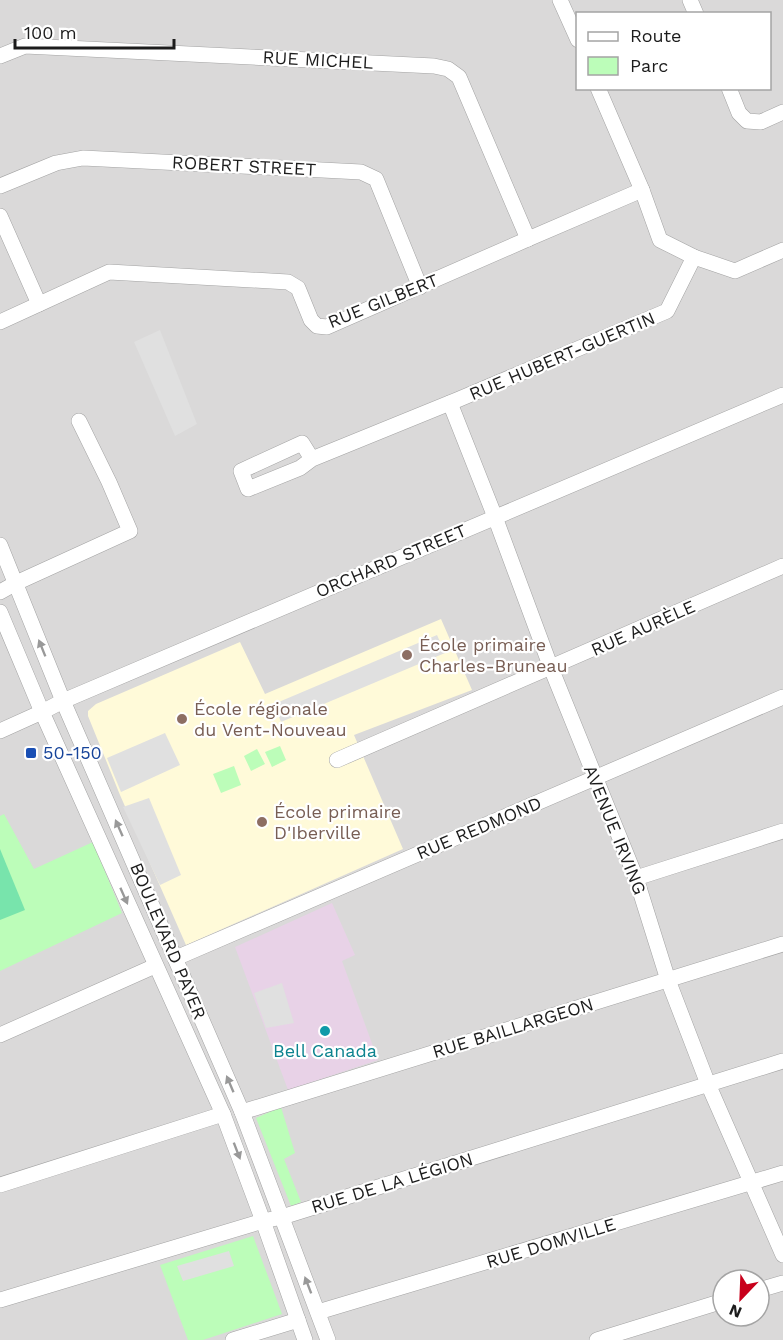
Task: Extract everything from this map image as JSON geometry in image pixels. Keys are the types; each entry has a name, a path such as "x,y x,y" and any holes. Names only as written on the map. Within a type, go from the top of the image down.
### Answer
{"street":[{"path":"560,0 576,36"},
{"name":"RUE MICHEL","path":"0,56 25,46 434,66 448,69 459,77 528,238"},
{"path":"599,90 642,190 660,240 694,257 735,271 783,250"},
{"path":"730,90 739,113 747,121 761,122 783,112"},
{"name":"ROBERT STREET","path":"0,186 56,163 83,158 361,172 376,179 420,287"},
{"name":"RUE GILBERT","path":"0,322 109,272 288,282 298,288 311,320 317,326 327,327 642,190"},
{"path":"0,216 39,304"},
{"name":"RUE HUBERT-GUERTIN","path":"312,459 668,311 694,257"},
{"name":"ORCHARD STREET","path":"0,731 63,700 783,395"},
{"name":"AVENUE IRVING","path":"450,403 551,668 636,878 668,980 708,1084 783,1255"},
{"path":"0,592 130,531 79,421"},
{"name":"BOULEVARD PAYER","path":"0,545 63,700 242,1112 328,1340"},
{"name":"RUE AURÈLE","path":"337,759 783,566"},
{"name":"BOULEVARD PAYER","path":"0,612 42,712 223,1114 305,1340"},
{"name":"RUE REDMOND","path":"176,958 783,697"},
{"path":"636,878 783,831"},
{"name":"RUE BAILLARGEON","path":"242,1112 783,944"},
{"path":"0,1035 155,966"},
{"name":"RUE DE LA LÉGION","path":"0,1300 282,1217 783,1061"},
{"path":"0,1185 223,1114"},
{"name":"RUE DOMVILLE","path":"318,1312 783,1173"},
{"path":"597,1340 711,1305"},
{"path":"232,1340 298,1320"}],"shaded area":[{"path":"0,0 783,0 783,1340 0,1340"},
{"path":"160,330 197,424 175,436 134,342"},
{"path":"441,619 472,690 354,735 403,849 186,945 120,795 88,711 96,704 240,642 265,694"},
{"path":"437,635 445,653 281,722 274,704"},
{"path":"165,733 180,765 121,792 107,758"},
{"path":"149,798 181,875 160,885 123,807"},
{"path":"332,903 355,955 342,961 378,1060 288,1090 235,947"},
{"path":"282,983 294,1023 266,1028 254,993"},
{"path":"229,1251 234,1266 183,1281 177,1266"}],"green space":[{"path":"280,746 286,760 272,767 265,752"},
{"path":"257,749 265,764 251,771 244,756"},
{"path":"234,766 241,785 221,793 213,774"},
{"path":"4,814 34,869 93,842 122,913 0,971 0,816"},
{"path":"0,849 25,910 0,920"},
{"path":"281,1107 295,1153 284,1159 301,1202 291,1206 256,1118"},
{"path":"253,1236 282,1314 203,1340 188,1340 160,1265"}],"place":[{"name":"École primaire Charles-Bruneau","path":"407,655"},
{"name":"École régionale du Vent-Nouveau","path":"182,719"},
{"name":"50-150","path":"31,753"},
{"name":"École primaire D'Iberville","path":"262,822"},
{"name":"Bell Canada","path":"325,1031"}]}
